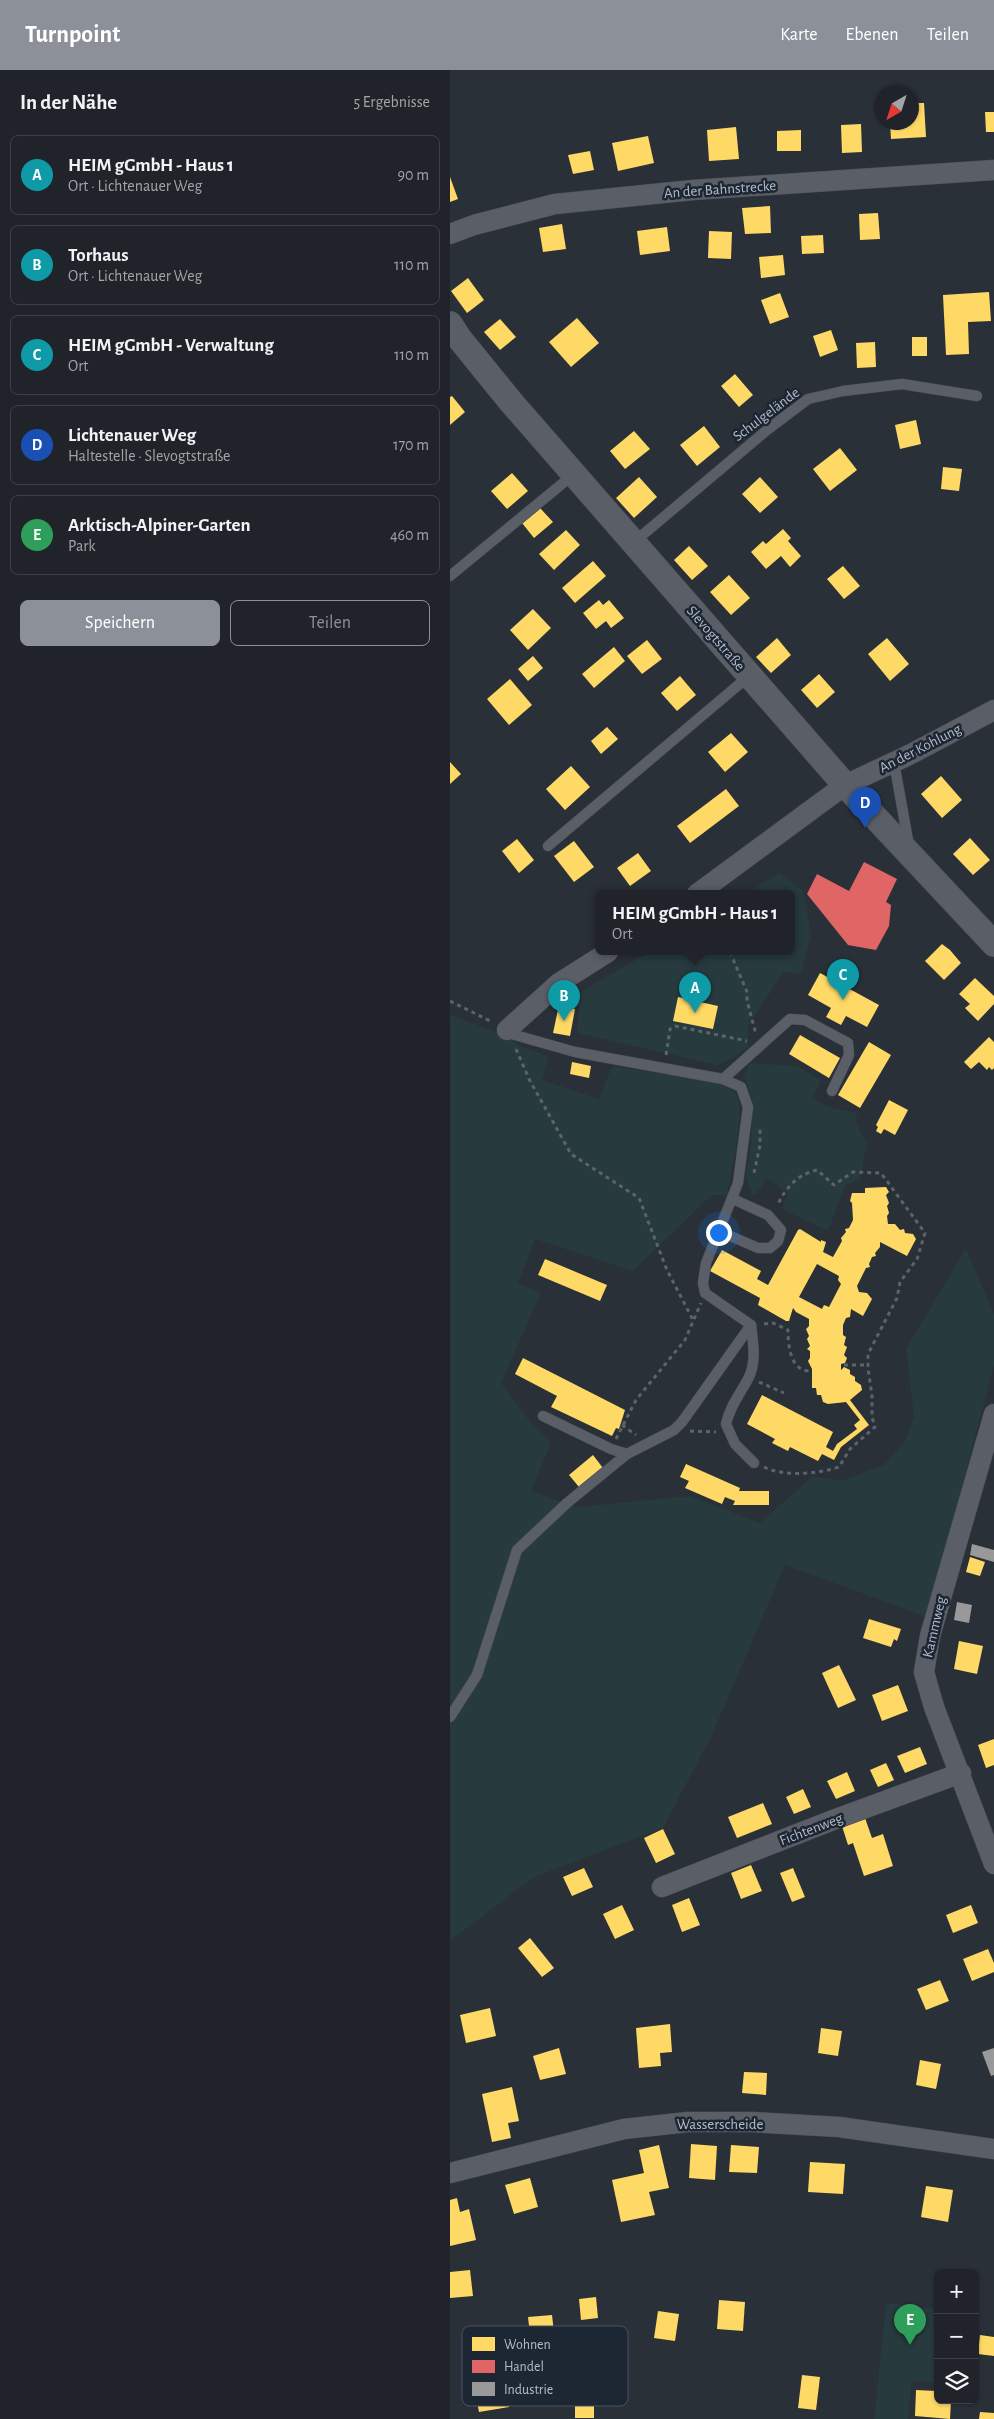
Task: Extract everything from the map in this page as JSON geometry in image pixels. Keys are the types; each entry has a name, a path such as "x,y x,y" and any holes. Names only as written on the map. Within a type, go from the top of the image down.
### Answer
{"street":[{"name":"An der Bahnstrecke","path":"450,234 474,225 555,204 693,190 994,170"},
{"name":"Slevogtstraße","path":"450,324 494,380 633,543 845,785 994,944"},
{"name":"An der Kohlung","path":"702,890 845,785 994,710"},
{"path":"507,1030 559,983 603,955"},
{"name":"Kammweg","path":"994,1414 930,1636 924,1672 934,1707 961,1773 994,1864"},
{"name":"Fichtenweg","path":"662,1887 833,1820 961,1773"},
{"name":"Wasserscheide","path":"450,2173 624,2129 688,2122 751,2122 839,2127 994,2149"}],"lane":[{"name":"Schulgelände","path":"633,543 773,424 808,399 843,391 902,384 977,396"},
{"path":"450,576 574,474"},
{"path":"548,846 750,676"},
{"path":"894,762 911,856"},
{"path":"723,1079 790,1019 805,1020 848,1044 849,1055 832,1091"},
{"path":"507,1030 515,1035 575,1052 723,1079 741,1087 748,1107 738,1183 706,1263 702,1283 705,1294 751,1325"},
{"path":"719,1231 758,1248 770,1248 778,1241 781,1230 771,1217 733,1199"},
{"path":"751,1325 754,1355 749,1377 735,1399 726,1424 735,1444 754,1463"},
{"path":"450,1717 477,1675 517,1550 566,1503 627,1454 674,1430 682,1422 751,1325"},
{"path":"543,1416 611,1449 627,1454"}],"path":[{"path":"665,1062 670,1029 675,1026 746,1042 756,1037 747,1002 747,992 731,955"},
{"path":"450,1002 507,1030 530,1079 571,1154 640,1198 667,1270 694,1322"},
{"path":"754,1463 773,1472 812,1472 838,1466 850,1449 875,1427 872,1417 868,1354 897,1298 900,1282 917,1259 925,1233 881,1173 853,1172 834,1185 817,1170 803,1174 785,1190 771,1217"},
{"path":"611,1449 636,1400 685,1340 705,1294"},
{"path":"751,1325 772,1323 788,1330 788,1349 798,1367 809,1371"},
{"path":"844,1365 868,1365"},
{"path":"749,1377 784,1393"},
{"path":"674,1430 729,1433"}],"green space":[{"path":"779,873 803,890 811,934 801,974 783,972 748,1027 748,1047 733,1058 718,1065 577,1033 579,1006 568,1003 567,1000 644,955 795,955 795,890 751,890"},
{"path":"450,1011 451,1015 509,1037 520,1046 548,1056 542,1080 599,1099 612,1066 722,1083 734,1091 740,1107 734,1160 727,1195 712,1195 633,1271 535,1239 518,1283 541,1293 501,1383 531,1423 551,1443 531,1491 577,1507 690,1496 760,1523 813,1476 842,1481 884,1465 905,1441 914,1418 906,1349 966,1249 994,1314 994,1366 927,1617 785,1565 712,1735 663,1828 534,1877 450,1941"},
{"path":"750,1063 798,1066 821,1080 812,1098 828,1107 857,1113 856,1123 867,1143 860,1179 845,1186 828,1231 782,1209 788,1193 767,1178 755,1196 752,1194 746,1174 751,1143 752,1097 744,1076"},
{"path":"886,2303 934,2309 934,2383 912,2381 908,2419 874,2419"}],"building: Wohnen":[{"path":"919,103 924,103 926,137 891,139 890,130 919,130"},
{"path":"985,112 994,112 994,132 986,132"},
{"path":"861,124 862,152 842,153 841,125"},
{"path":"736,127 739,159 709,161 707,130"},
{"path":"801,130 801,151 777,151 777,131"},
{"path":"648,136 654,163 618,171 612,143"},
{"path":"590,151 594,170 573,174 568,155"},
{"path":"450,177 458,199 450,202"},
{"path":"770,206 771,233 745,234 742,208"},
{"path":"878,213 880,239 860,240 859,214"},
{"path":"562,224 566,249 543,252 539,228"},
{"path":"667,227 670,251 640,255 637,231"},
{"path":"709,231 732,232 731,259 708,258"},
{"path":"823,235 824,253 802,254 801,236"},
{"path":"783,255 785,275 761,278 759,257"},
{"path":"468,278 484,300 467,313 451,291"},
{"path":"989,292 991,321 968,322 969,354 946,355 943,295"},
{"path":"780,293 789,317 770,324 761,300"},
{"path":"577,318 599,343 571,367 549,342"},
{"path":"500,319 516,337 500,350 484,332"},
{"path":"831,330 838,350 820,357 813,336"},
{"path":"912,337 927,337 927,356 912,356"},
{"path":"875,342 876,367 857,368 856,343"},
{"path":"735,374 753,395 739,407 721,386"},
{"path":"452,396 465,412 450,425 450,397"},
{"path":"916,420 921,444 900,449 895,425"},
{"path":"704,426 720,447 697,466 680,445"},
{"path":"634,431 650,449 625,469 610,451"},
{"path":"840,448 857,470 830,491 813,469"},
{"path":"943,467 962,469 959,491 941,489"},
{"path":"512,473 528,491 507,509 491,491"},
{"path":"639,477 657,497 634,518 616,498"},
{"path":"760,477 778,497 760,513 742,494"},
{"path":"540,508 553,522 534,538 522,523"},
{"path":"783,529 791,538 788,541 801,556 790,567 781,556 766,569 751,552 763,541 766,544"},
{"path":"566,530 580,545 554,570 539,554"},
{"path":"689,546 708,566 692,580 674,560"},
{"path":"593,561 606,576 575,603 562,588"},
{"path":"843,566 860,586 844,599 827,579"},
{"path":"729,575 750,598 731,615 710,592"},
{"path":"599,600 603,605 609,600 624,618 611,628 606,621 596,629 583,613"},
{"path":"533,609 551,628 528,650 510,630"},
{"path":"777,638 791,655 771,673 756,657"},
{"path":"887,638 909,664 890,681 868,654"},
{"path":"647,640 662,659 642,674 627,656"},
{"path":"614,647 625,661 594,688 582,674"},
{"path":"533,656 543,668 528,681 518,669"},
{"path":"819,674 835,692 817,708 801,690"},
{"path":"680,676 696,695 677,711 661,693"},
{"path":"510,679 532,705 509,725 487,699"},
{"path":"607,727 618,739 601,754 591,741"},
{"path":"731,733 748,752 725,772 708,752"},
{"path":"450,762 461,774 450,784"},
{"path":"571,766 590,787 565,810 546,789"},
{"path":"941,776 962,800 942,818 921,794"},
{"path":"726,789 739,806 690,843 677,826"},
{"path":"970,838 990,860 973,875 953,854"},
{"path":"517,839 534,860 519,873 502,851"},
{"path":"574,841 594,867 574,882 554,856"},
{"path":"638,853 651,871 630,886 617,868"},
{"path":"942,944 961,963 944,980 925,961"},
{"path":"820,973 879,1005 867,1027 846,1016 841,1025 826,1017 831,1008 808,995"},
{"path":"975,978 994,996 994,1004 978,1021 965,1008 970,1004 959,994"},
{"path":"678,997 718,1006 713,1029 673,1021"},
{"path":"559,1005 575,1009 570,1036 553,1033"},
{"path":"800,1035 840,1058 829,1078 789,1054"},
{"path":"989,1037 994,1042 994,1068 992,1070 989,1067 987,1070 979,1062 971,1069 964,1062"},
{"path":"869,1042 891,1055 860,1108 838,1095"},
{"path":"572,1062 591,1066 589,1078 570,1074"},
{"path":"889,1100 908,1110 895,1135 884,1129 881,1134 876,1131 878,1127 876,1125"},
{"path":"886,1187 889,1192 886,1195 889,1203 887,1206 889,1213 887,1216 888,1224 895,1224 900,1230 904,1229 905,1233 913,1234 916,1239 907,1256 880,1242 880,1247 875,1253 876,1256 872,1257 869,1264 870,1267 866,1268 857,1286 859,1292 867,1293 872,1299 863,1316 851,1309 850,1317 846,1318 843,1325 843,1335 846,1337 844,1345 847,1347 844,1355 847,1358 845,1363 841,1364 841,1370 844,1367 850,1370 850,1374 855,1377 855,1381 861,1385 862,1390 850,1400 869,1425 841,1447 834,1460 822,1454 818,1461 790,1447 788,1451 772,1443 775,1439 747,1424 762,1395 833,1432 826,1447 833,1451 837,1444 857,1429 854,1425 860,1420 846,1402 828,1404 823,1402 821,1395 817,1395 816,1388 812,1388 812,1369 808,1361 810,1351 807,1349 810,1346 807,1339 809,1336 806,1329 809,1326 809,1319 796,1312 793,1308 789,1321 786,1321 758,1305 760,1298 710,1271 722,1250 761,1271 757,1279 768,1285 800,1229 821,1242 821,1240 826,1242 823,1252 833,1257 842,1241 841,1238 846,1232 845,1229 849,1228 853,1220 852,1203 850,1201 852,1193 865,1193 865,1188","holes":["817,1264 839,1276 838,1280 841,1284 829,1307 824,1305 822,1309 799,1297"]},
{"path":"545,1259 607,1285 600,1301 538,1275"},
{"path":"523,1358 625,1410 619,1429 616,1428 612,1436 551,1407 557,1396 515,1374"},
{"path":"593,1455 603,1468 579,1487 569,1475"},
{"path":"686,1464 740,1488 739,1491 769,1491 769,1505 733,1505 735,1501 725,1497 722,1504 685,1488 689,1481 680,1477"},
{"path":"970,1557 985,1562 980,1576 966,1572"},
{"path":"869,1619 901,1629 897,1641 894,1639 891,1647 863,1638"},
{"path":"959,1641 983,1646 977,1674 954,1669"},
{"path":"839,1665 856,1700 838,1708 822,1673"},
{"path":"898,1685 908,1711 882,1721 872,1695"},
{"path":"994,1739 994,1765 986,1768 978,1745"},
{"path":"920,1747 927,1764 905,1773 897,1756"},
{"path":"886,1763 894,1780 878,1787 870,1770"},
{"path":"847,1772 855,1791 836,1799 827,1781"},
{"path":"803,1789 811,1807 794,1814 786,1797"},
{"path":"763,1803 772,1824 737,1838 728,1817"},
{"path":"865,1818 872,1838 883,1834 893,1866 864,1876 853,1843 848,1845 842,1826"},
{"path":"663,1829 675,1854 656,1863 644,1838"},
{"path":"751,1865 762,1891 741,1899 731,1873"},
{"path":"584,1868 593,1887 572,1896 563,1877"},
{"path":"793,1868 805,1897 792,1902 780,1873"},
{"path":"689,1898 700,1925 682,1932 672,1905"},
{"path":"622,1905 634,1930 615,1939 603,1914"},
{"path":"971,1905 978,1923 953,1933 946,1915"},
{"path":"530,1938 554,1968 542,1977 518,1948"},
{"path":"988,1949 994,1963 994,1972 972,1981 963,1959"},
{"path":"940,1980 949,2001 926,2010 917,1989"},
{"path":"490,2008 496,2036 466,2043 460,2015"},
{"path":"670,2024 672,2052 660,2053 661,2066 639,2068 636,2028"},
{"path":"821,2028 842,2031 838,2056 818,2053"},
{"path":"559,2048 566,2074 540,2080 533,2056"},
{"path":"920,2060 941,2064 936,2089 916,2085"},
{"path":"744,2072 767,2073 766,2095 742,2093"},
{"path":"512,2087 519,2121 508,2123 511,2138 492,2142 482,2094"},
{"path":"691,2144 717,2146 715,2180 689,2178"},
{"path":"659,2145 669,2188 649,2192 655,2215 621,2222 612,2180 644,2173 639,2150"},
{"path":"731,2145 759,2147 757,2173 729,2172"},
{"path":"810,2162 845,2164 843,2194 808,2192"},
{"path":"530,2178 538,2207 514,2214 505,2185"},
{"path":"926,2186 953,2190 948,2222 921,2217"},
{"path":"457,2198 460,2212 469,2209 476,2240 450,2246 450,2200"},
{"path":"470,2270 473,2296 450,2298 450,2272"},
{"path":"596,2297 598,2318 581,2320 579,2299"},
{"path":"719,2300 745,2302 743,2331 717,2329"},
{"path":"658,2311 679,2314 675,2341 654,2338"},
{"path":"552,2315 553,2326 529,2326 528,2317"},
{"path":"980,2335 994,2337 994,2356 979,2354"},
{"path":"802,2375 820,2377 816,2410 798,2408"},
{"path":"916,2390 934,2391 934,2404 951,2404 950,2419 915,2416"},
{"path":"478,2406 509,2406 509,2407 479,2412"},
{"path":"575,2406 594,2406 594,2418 575,2418"},
{"path":"980,2412 994,2413 994,2419 979,2419"}],"building: Handel":[{"path":"864,862 897,879 886,902 891,905 889,926 876,950 848,945 807,894 817,874 849,891"}],"building: Industrie":[{"path":"972,1544 994,1550 994,1562 970,1555"},
{"path":"957,1602 972,1605 969,1623 954,1620"},
{"path":"994,2048 994,2075 991,2076 982,2052"}],"place":[{"name":"Lichtenauer Weg","path":"865,828"},
{"name":"HEIM gGmbH - Verwaltung","path":"843,1000"},
{"name":"HEIM gGmbH - Haus 1","path":"695,1013"},
{"name":"Torhaus","path":"564,1021"},
{"name":"Arktisch-Alpiner-Garten","path":"910,2345"}]}
